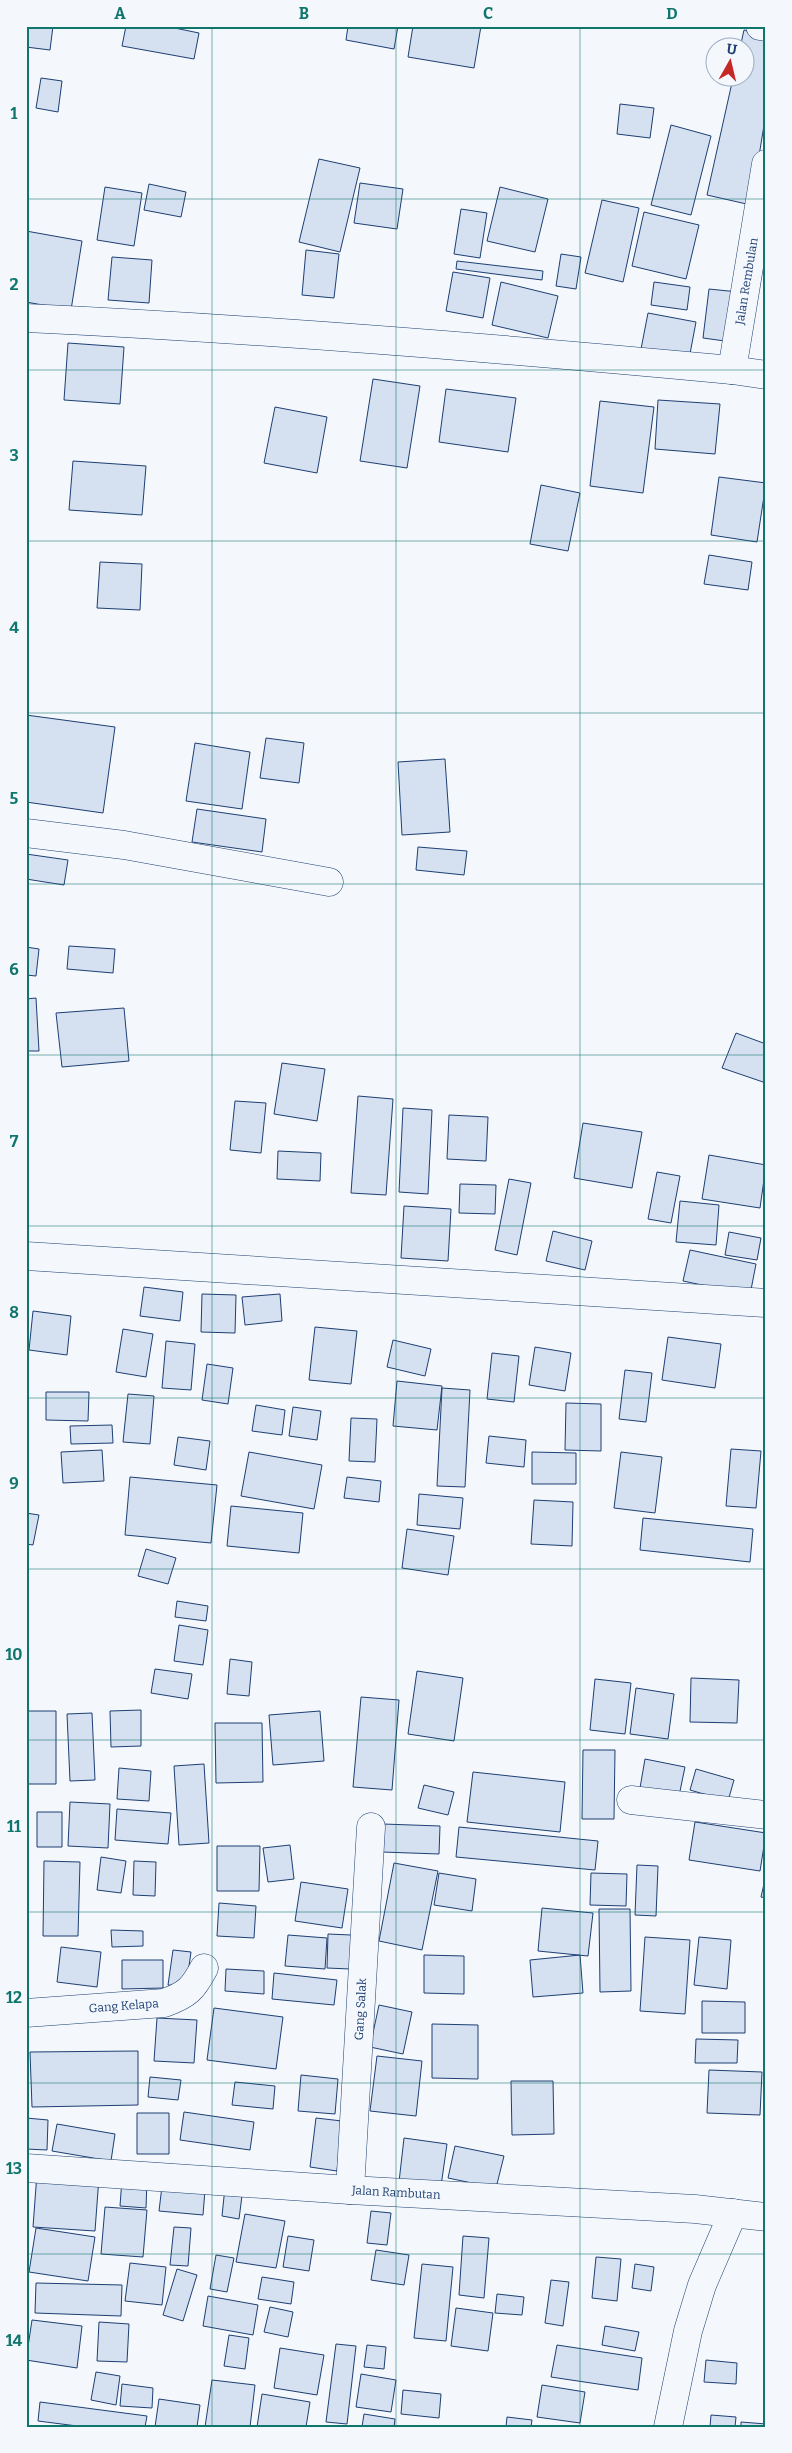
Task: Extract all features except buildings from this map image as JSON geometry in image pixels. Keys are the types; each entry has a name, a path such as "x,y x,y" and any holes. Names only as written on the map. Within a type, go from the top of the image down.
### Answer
{"street":[{"path":"760,26 766,27"},
{"name":"Jalan Rembulan","path":"732,370 766,164"},
{"path":"26,318 159,324 460,345 732,370 766,376"},
{"path":"26,833 124,845 329,882"},
{"path":"26,1256 766,1303"},
{"path":"631,1800 766,1815"},
{"name":"Gang Salak","path":"350,2190 371,1827"},
{"name":"Gang Kelapa","path":"26,2013 164,2003 183,1997 196,1984 204,1968"},
{"name":"Jalan Rambutan","path":"26,2168 350,2190 695,2209 766,2217"},
{"path":"668,2427 688,2331 702,2285 733,2214"}]}
